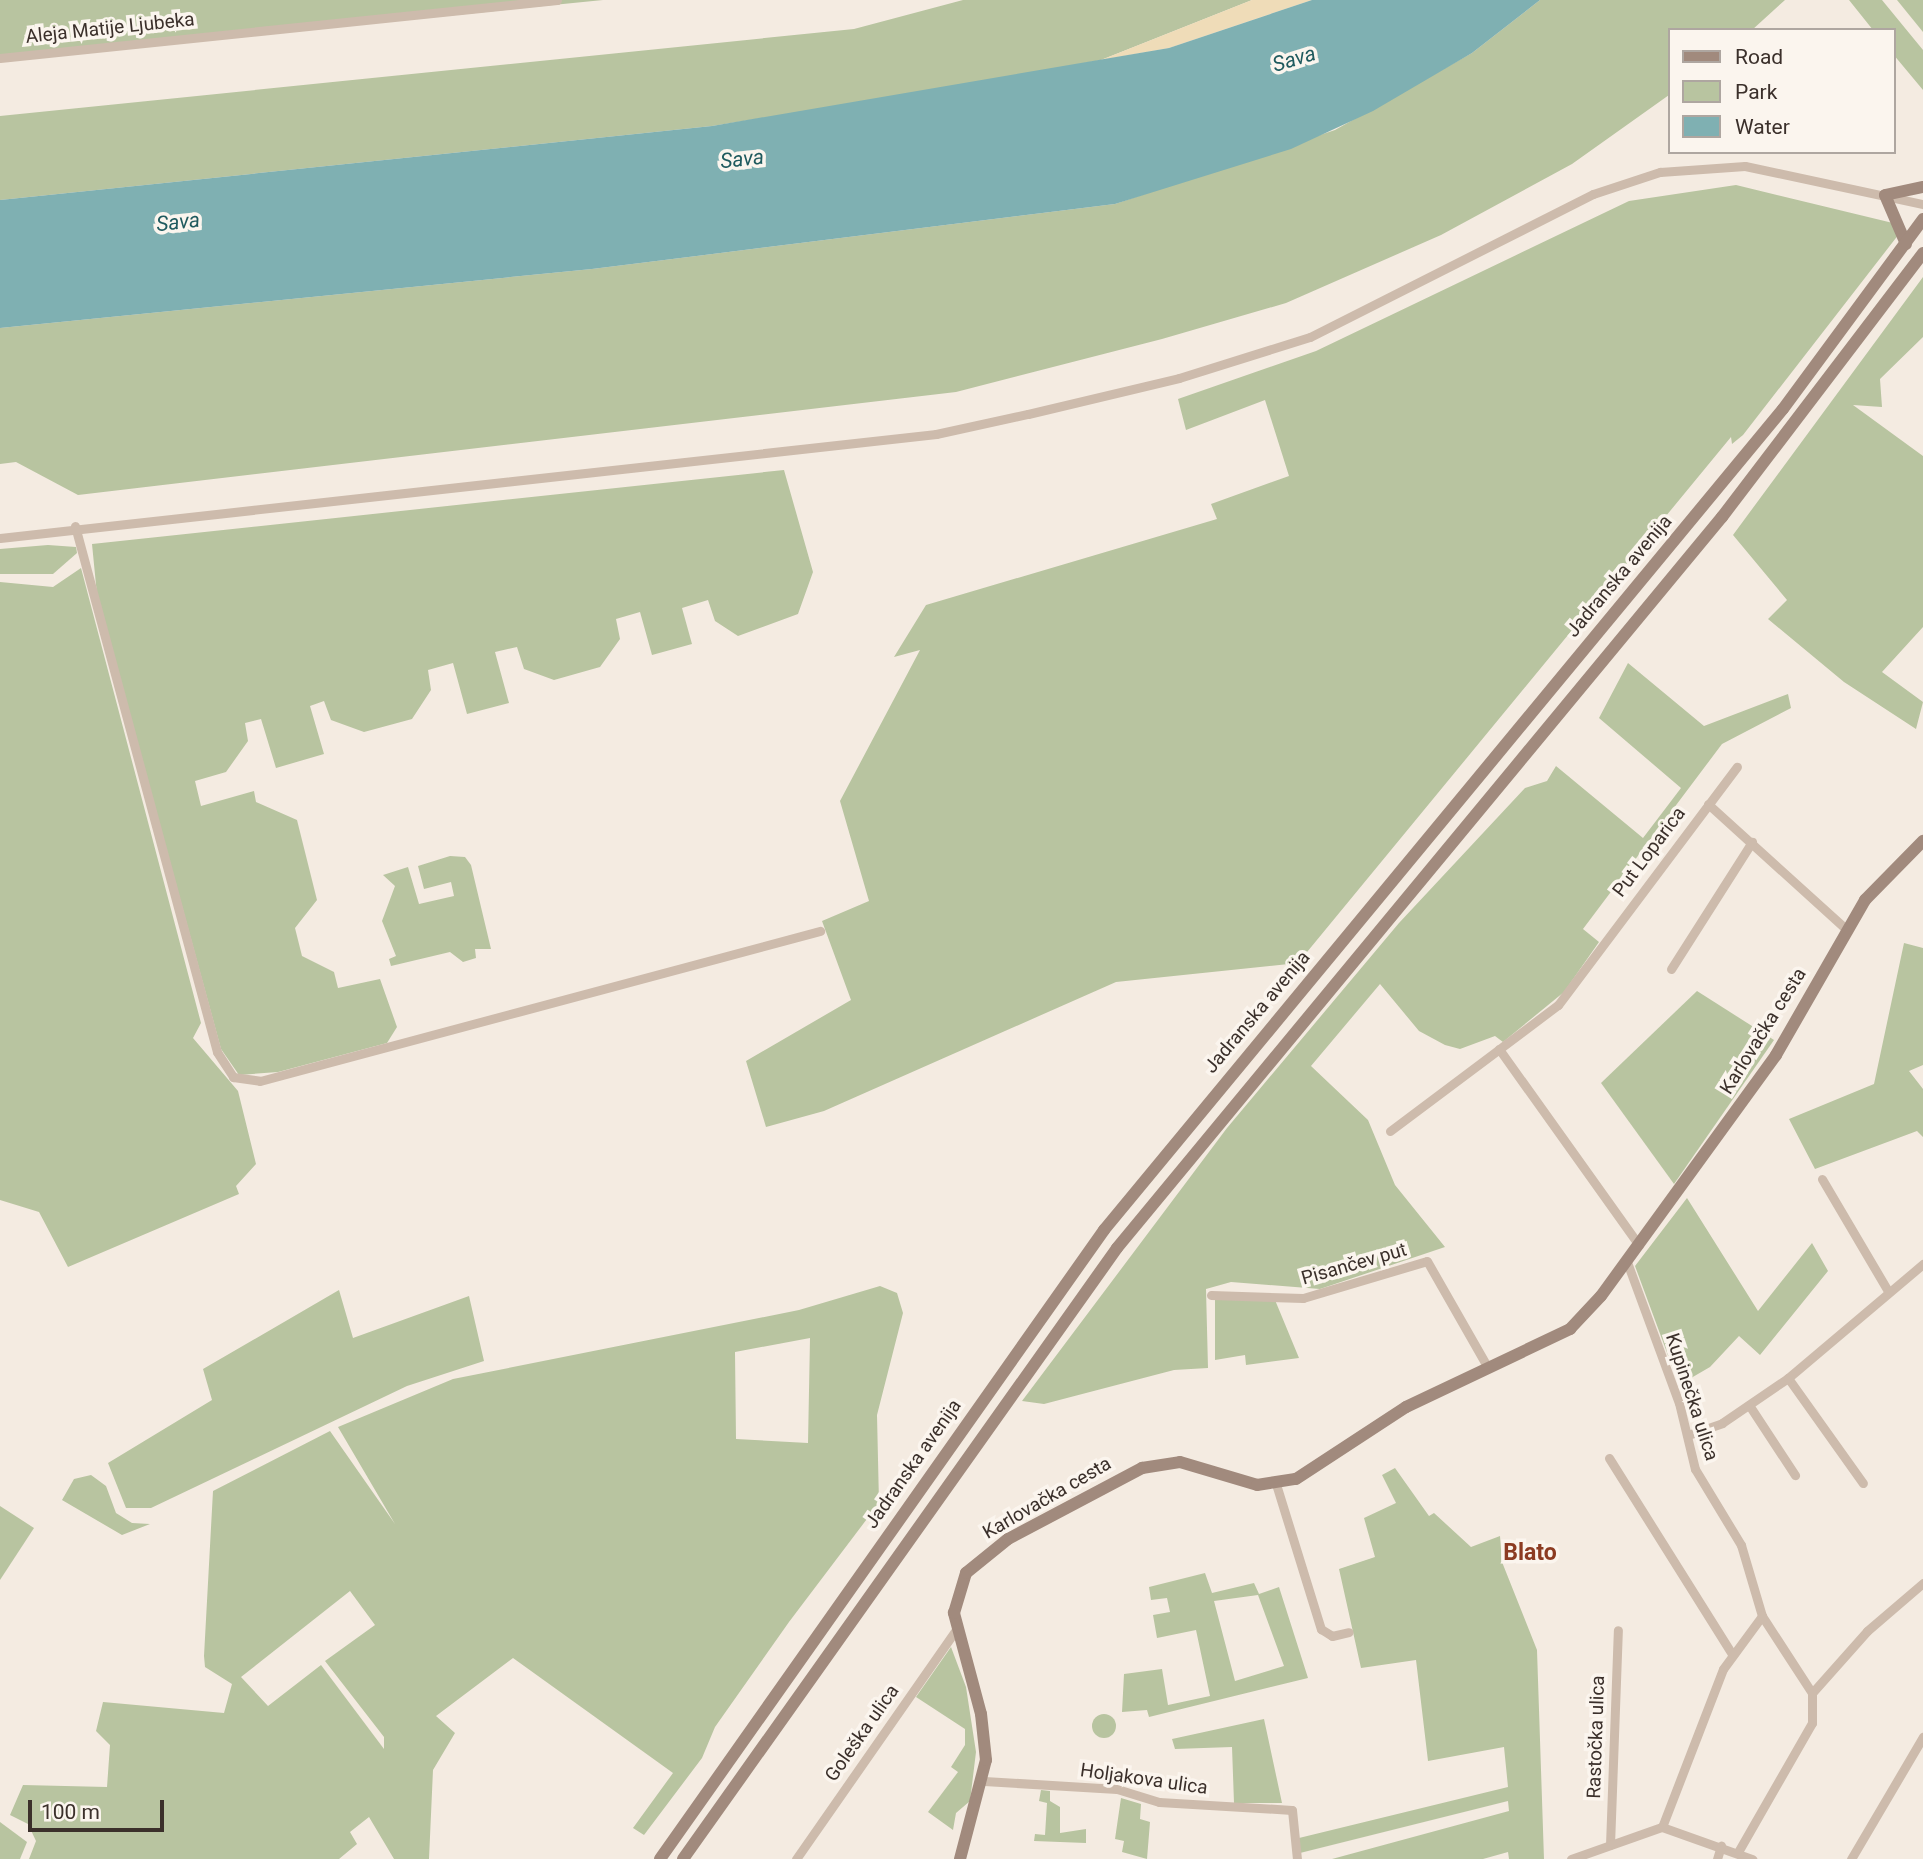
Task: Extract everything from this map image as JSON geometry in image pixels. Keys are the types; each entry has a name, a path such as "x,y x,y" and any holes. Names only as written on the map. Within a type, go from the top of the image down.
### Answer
{"main road":[{"path":"1906,244 1885,195 1923,187"},
{"name":"Jadranska avenija","path":"660,1859 1104,1230 1783,409 1923,219"},
{"name":"Jadranska avenija","path":"683,1859 1117,1248 1722,517 1923,253"},
{"name":"Karlovačka cesta","path":"960,1859 984,1780 981,1714 957,1628 959,1588 980,1559 1134,1471 1180,1462 1244,1482 1276,1484 1313,1469 1406,1407 1570,1329 1627,1262 1776,1055 1846,929 1888,873 1923,841"}],"street":[{"name":"Aleja Matije Ljubeka","path":"0,58 557,0"},
{"path":"0,538 75,526 936,434 1179,378 1310,337 1634,178 1745,166 1923,204"},
{"path":"75,526 217,1052 233,1077 260,1081 820,931"},
{"path":"1708,804 1737,767"},
{"name":"Put Loparica","path":"1499,1049 1558,1005 1607,934 1708,804 1846,929"},
{"path":"1671,969 1752,842"},
{"path":"1390,1130 1499,1049 1639,1245"},
{"path":"1822,1179 1888,1291"},
{"name":"Pisančev put","path":"1211,1295 1303,1298 1427,1261 1488,1368"},
{"name":"Kupinečka ulica","path":"1627,1262 1688,1435 1695,1469 1748,1560 1762,1616 1812,1692"},
{"path":"1688,1435 1749,1405 1788,1378 1923,1264"},
{"path":"1788,1378 1863,1483"},
{"path":"1749,1405 1795,1475"},
{"path":"1609,1458 1732,1654"},
{"path":"1276,1484 1321,1629 1332,1636 1349,1632"},
{"path":"1738,1852 1812,1723 1812,1692 1867,1631 1923,1583"},
{"path":"1662,1827 1732,1654 1762,1616"},
{"name":"Goleška ulica","path":"796,1859 957,1628"},
{"name":"Rastočka ulica","path":"1610,1845 1618,1630"},
{"path":"1851,1859 1923,1737"},
{"name":"Holjakova ulica","path":"984,1780 1116,1790 1159,1802 1292,1810 1297,1859"},
{"path":"1571,1859 1662,1827 1752,1859"},
{"path":"1717,1859 1721,1846"}],"green space":[{"path":"0,0 603,0 0,61"},
{"path":"963,0 1252,0 1101,60 935,91 712,126 0,200 0,116 854,29"},
{"path":"1540,0 1785,0 1754,28 1668,28 1668,96 1572,164 1441,235 1286,303 1162,339 956,392 78,495 16,462 0,464 0,328 592,269 1115,204 1335,130 1472,53"},
{"path":"1849,0 1882,0 1923,50 1923,90 1895,56 1895,28 1871,28"},
{"path":"1897,0 1923,0 1923,32"},
{"path":"1736,185 1897,224 1899,234 1743,435 1732,444 1731,437 1298,963 1116,982 824,1111 766,1127 746,1061 851,1000 822,921 869,901 840,801 920,650 894,657 926,605 1217,519 1211,504 1289,476 1265,400 1186,430 1178,399 1316,351 1629,201"},
{"path":"1923,277 1923,337 1880,379 1882,407 1853,405 1923,456 1923,627 1882,672 1923,702 1916,729 1844,682 1768,619 1787,600 1733,535"},
{"path":"784,470 813,572 798,614 738,636 715,621 708,600 682,608 692,644 652,655 640,612 616,619 620,639 600,667 554,680 524,669 517,647 495,652 509,703 467,714 453,663 428,670 431,690 412,719 364,732 331,720 324,701 310,706 324,754 276,768 261,719 245,723 248,741 226,772 195,781 201,806 254,791 256,802 297,820 317,900 295,928 302,956 334,972 338,988 380,979 397,1027 387,1043 278,1072 239,1075 221,1049 97,595 92,544"},
{"path":"48,545 76,547 77,553 53,574 0,574 0,549"},
{"path":"81,568 201,1023 193,1038 238,1091 256,1164 236,1186 239,1194 68,1267 39,1212 0,1200 0,582 53,587"},
{"path":"1628,663 1704,726 1788,694 1791,708 1722,744 1583,929 1599,942 1564,992 1503,1042 1495,1036 1460,1049 1445,1045 1419,1031 1380,984 1311,1066 1368,1120 1395,1185 1445,1247 1320,1289 1231,1282 1206,1289 1208,1368 1174,1370 1044,1404 1022,1401 1227,1128 1399,923 1525,788 1547,781 1556,766 1643,838 1681,788 1599,718"},
{"path":"450,856 465,857 471,865 491,949 475,949 476,958 463,962 450,952 391,966 389,959 396,956 382,921 395,886 383,875 408,867 419,904 454,896 451,882 424,889 418,866"},
{"path":"1904,943 1923,948 1923,1065 1909,1071 1923,1089 1923,1137 1917,1131 1815,1169 1789,1119 1874,1084"},
{"path":"1697,991 1774,1040 1674,1184 1601,1083"},
{"path":"1687,1198 1758,1311 1812,1243 1828,1271 1760,1355 1739,1336 1710,1367 1679,1385 1635,1266"},
{"path":"880,1286 897,1293 903,1313 877,1415 879,1503 789,1622 715,1727 702,1758 644,1835 633,1828 673,1773 513,1658 436,1716 455,1733 433,1770 429,1859 394,1859 369,1817 350,1832 357,1844 339,1859 29,1859 36,1841 28,1824 10,1815 23,1785 107,1787 110,1745 96,1731 103,1702 224,1713 232,1684 205,1667 204,1656 213,1491 330,1431 395,1524 338,1427 453,1379 799,1310","holes":["810,1338 808,1443 736,1439 735,1352","350,1591 375,1625 325,1661 384,1737 384,1749 321,1665 268,1706 241,1677"]},
{"path":"339,1290 353,1338 469,1296 484,1361 407,1386 151,1508 126,1508 108,1463 212,1400 203,1369"},
{"path":"1215,1298 1275,1300 1299,1358 1246,1365 1245,1355 1215,1360"},
{"path":"1395,1468 1429,1516 1434,1513 1471,1547 1500,1536 1502,1562 1537,1650 1544,1859 1509,1859 1508,1852 1483,1859 1332,1859 1509,1811 1508,1801 1300,1853 1299,1838 1508,1787 1504,1747 1428,1761 1416,1660 1361,1668 1339,1569 1375,1557 1364,1518 1396,1503 1382,1475"},
{"path":"91,1475 106,1486 116,1513 132,1523 150,1524 122,1535 62,1500 74,1479"},
{"path":"0,1506 34,1528 0,1580"},
{"path":"1205,1573 1212,1593 1254,1583 1259,1594 1279,1587 1308,1678 1149,1717 1147,1710 1122,1712 1124,1674 1162,1669 1168,1705 1210,1696 1196,1630 1157,1638 1153,1615 1170,1612 1167,1598 1151,1600 1149,1587","holes":["1258,1595 1284,1666 1235,1681 1214,1601"]},
{"path":"951,1647 966,1687 976,1752 970,1801 956,1813 953,1830 928,1812 958,1772 951,1767 965,1745 965,1729 916,1697"},
{"path":"1104,1714 1115,1721 1116,1726 1109,1737 1104,1738 1093,1731 1092,1726 1099,1715"},
{"path":"1264,1719 1282,1803 1234,1803 1232,1747 1175,1749 1172,1739"},
{"path":"1041,1790 1050,1791 1050,1801 1060,1807 1060,1833 1086,1829 1086,1843 1034,1841 1035,1834 1045,1835 1047,1803 1039,1801"},
{"path":"1121,1798 1141,1804 1140,1819 1150,1822 1147,1859 1122,1852 1124,1841 1115,1839"},
{"path":"0,1822 27,1842 20,1859 0,1859"}],"sand":[{"path":"1252,0 1312,0 1169,48 1101,60"}],"water":[{"name":"Sava","path":"1312,0 1540,0 1472,53 1373,111 1291,149 1115,204 592,269 0,328 0,200 712,126 1169,48"}],"district":[{"name":"Blato","path":"1530,1553"}]}
